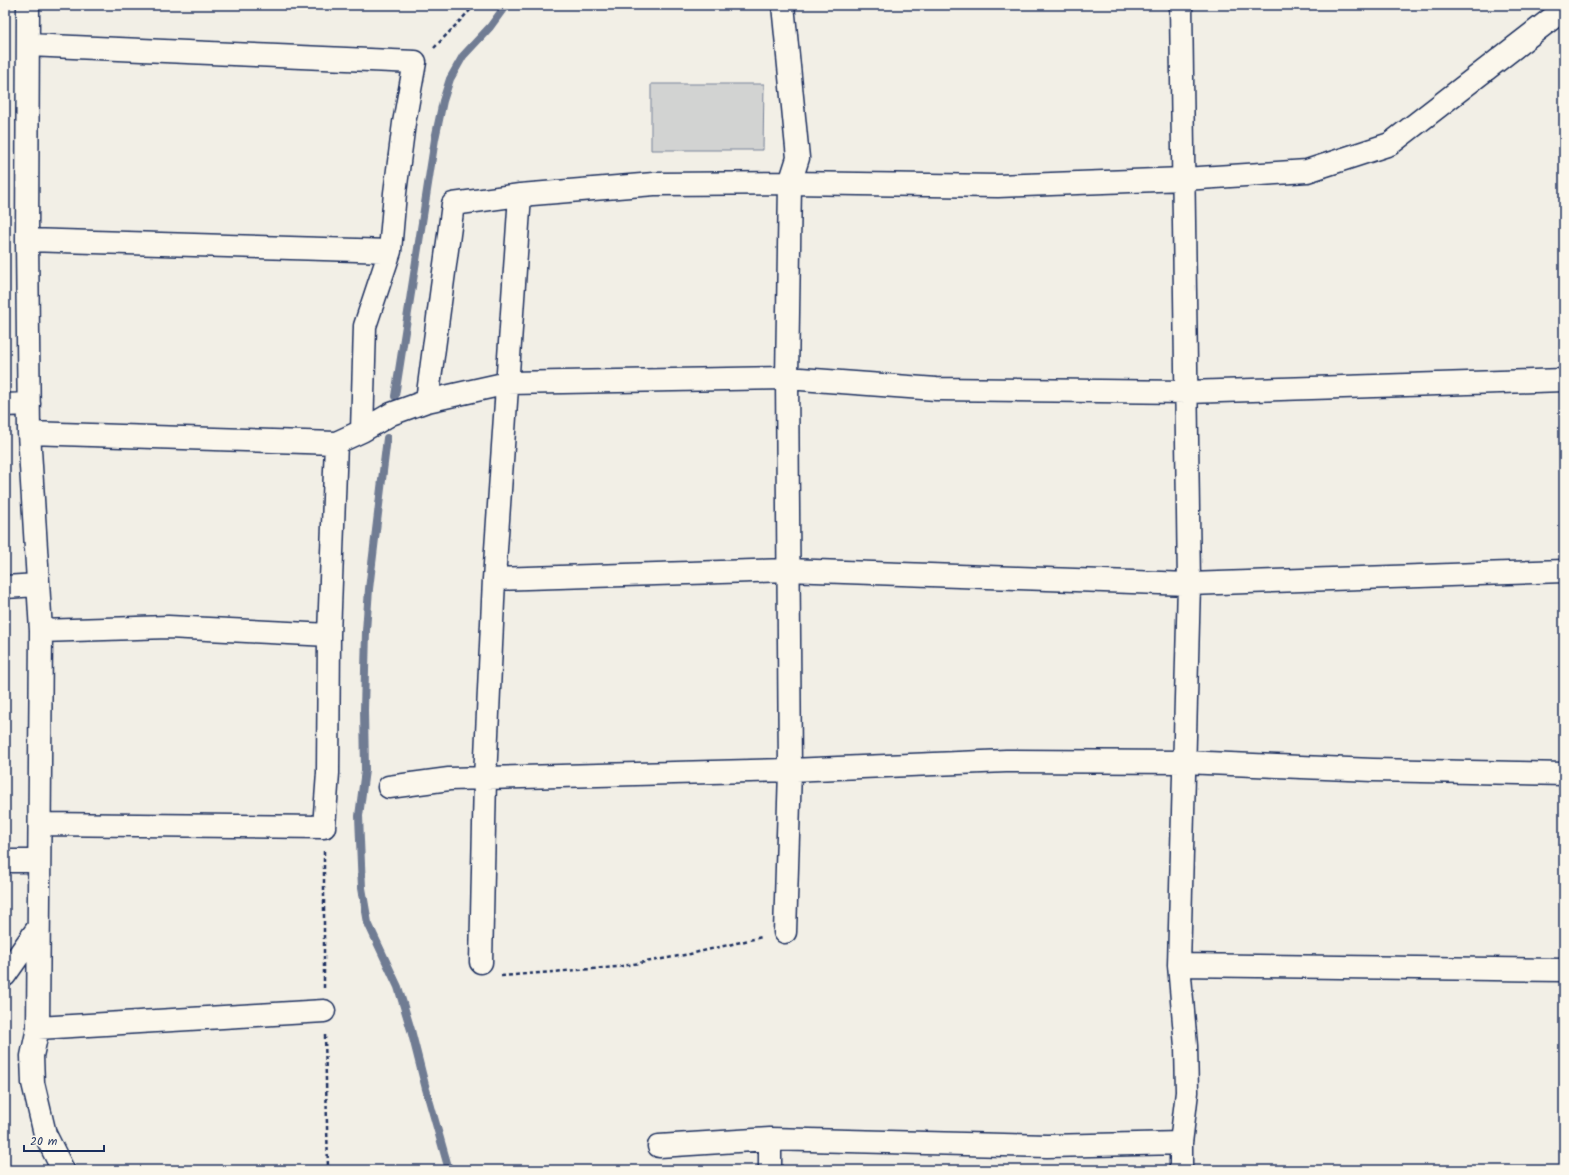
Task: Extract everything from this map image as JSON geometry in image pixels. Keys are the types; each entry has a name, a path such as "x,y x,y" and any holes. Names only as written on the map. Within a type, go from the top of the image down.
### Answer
{"street":[{"path":"28,5 27,240 29,433 41,631 40,824 38,861 38,1028 32,1056 33,1083 45,1134 63,1170"},
{"path":"783,5 798,158 790,183 786,378 790,770 786,932"},
{"path":"1181,5 1189,584 1179,965 1186,1046 1187,1092 1181,1143 1181,1170"},
{"path":"427,401 453,204 520,195 654,184 790,183 998,186 1184,179 1308,171 1390,144 1564,8"},
{"path":"28,45 415,62 404,123 395,193 390,251 365,326 362,431"},
{"path":"481,962 484,779 494,578 520,195"},
{"path":"27,240 390,251"},
{"path":"29,433 336,443 362,431 391,414 427,401 508,383 786,378 936,388 1187,392 1564,380"},
{"path":"5,405 29,404"},
{"path":"40,824 324,827 328,773 329,635 336,443"},
{"path":"494,578 787,570 1189,584 1564,571"},
{"path":"5,587 38,585"},
{"path":"41,631 168,627 329,635"},
{"path":"389,787 449,780 790,770 1006,761 1184,762 1373,770 1564,774"},
{"path":"5,861 38,861"},
{"path":"5,975 38,928"},
{"path":"1179,965 1564,970"},
{"path":"38,1028 324,1011"},
{"path":"659,1146 770,1139 1047,1146 1181,1143"},
{"path":"770,1139 770,1170"}],"path":[{"path":"415,62 438,45 475,5"},
{"path":"324,827 324,1011 328,1170"},
{"path":"481,962 494,976 616,967 690,954 786,932"}],"shaded area":[{"path":"651,84 764,84 763,150 651,150"}],"waterway":[{"path":"395,396 435,139 443,101 450,79 463,56 490,27 506,5"},
{"path":"387,438 369,589 366,631 364,710 365,770 359,816 362,888 368,923 398,987 449,1170"}]}
